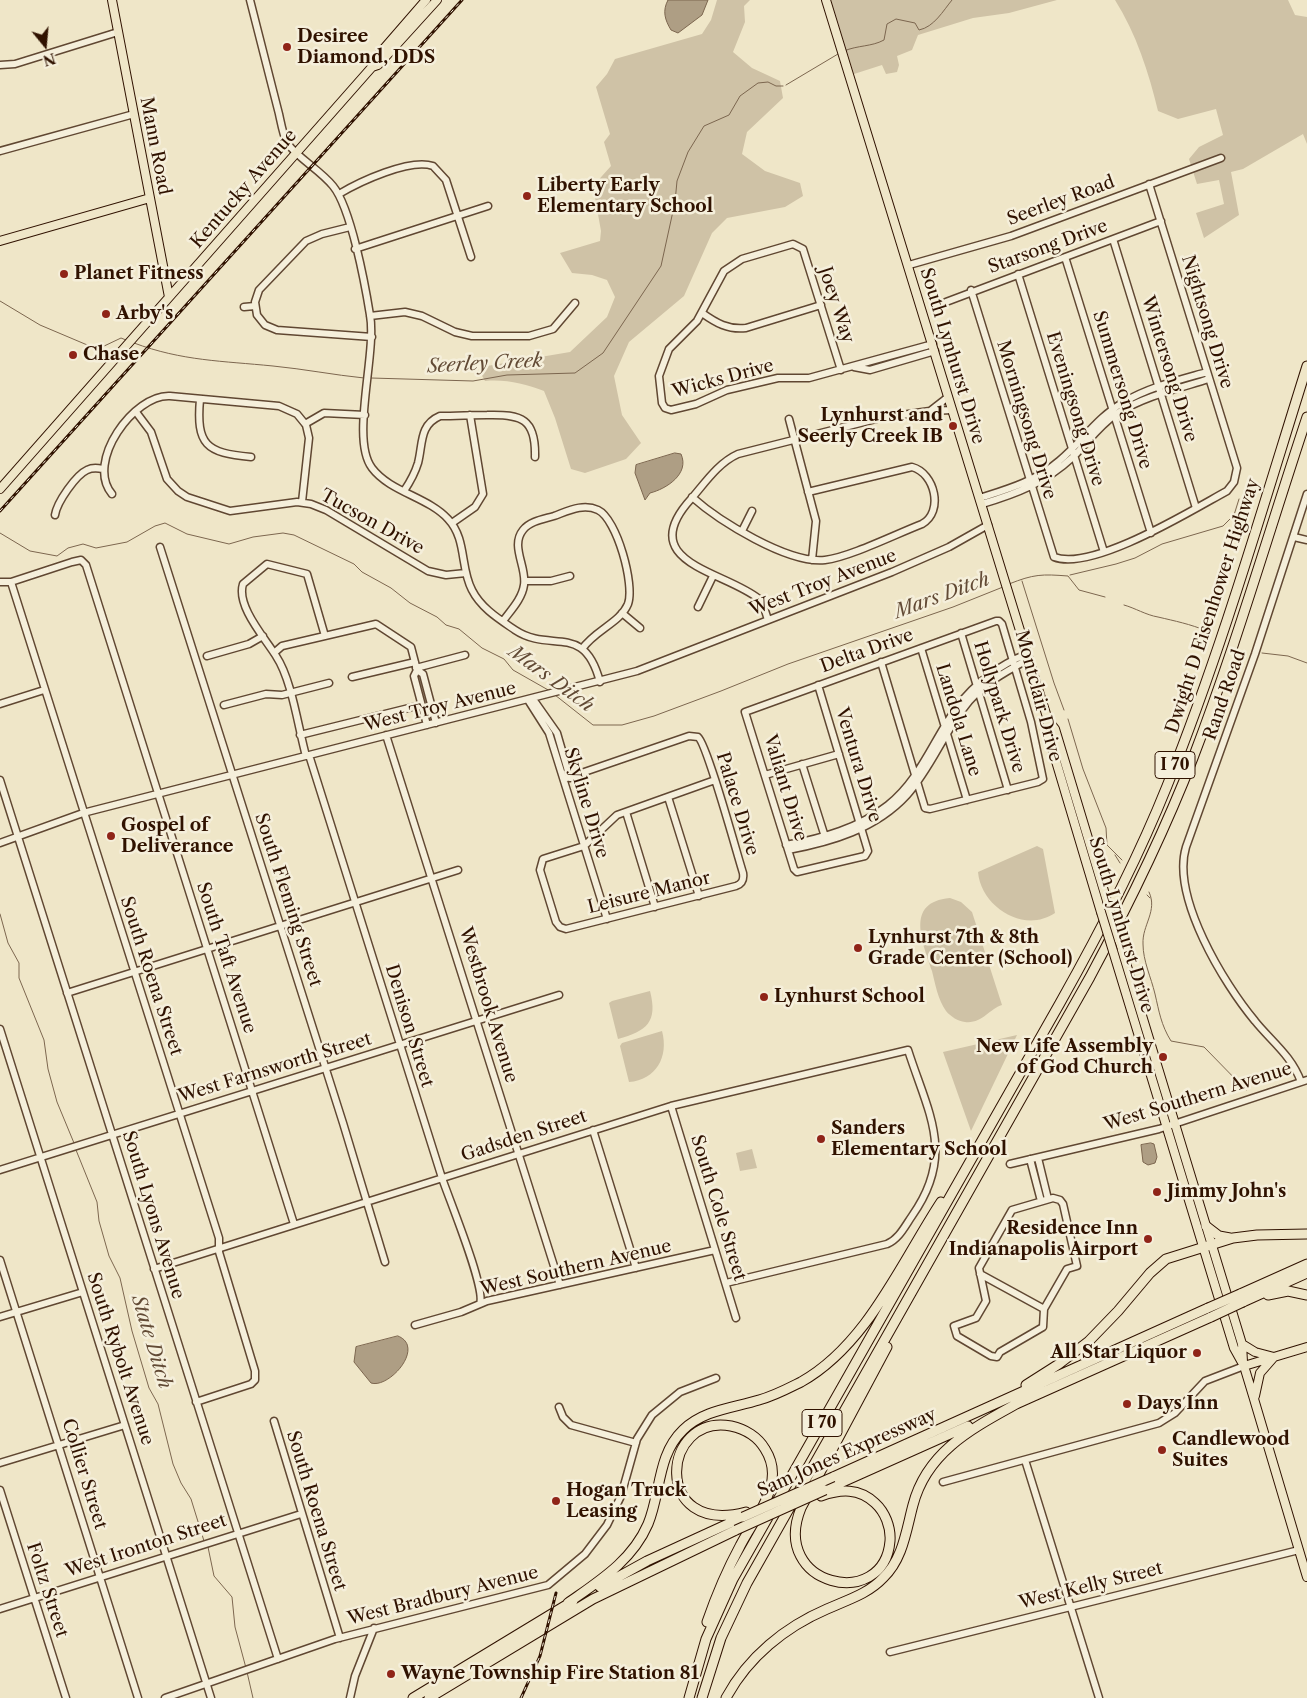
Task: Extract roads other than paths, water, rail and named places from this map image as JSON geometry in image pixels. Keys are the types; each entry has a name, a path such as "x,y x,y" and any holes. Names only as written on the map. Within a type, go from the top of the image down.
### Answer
{"highway":[{"name":"Dwight D Eisenhower Highway","path":"689,1698 711,1627 733,1580 1095,940 1163,796 1205,685 1307,366"},
{"name":"Dwight D Eisenhower Highway","path":"702,1698 716,1651 741,1593 1107,946 1156,845 1214,702 1307,417"},
{"path":"568,1603 616,1568 640,1539 652,1511 666,1456 674,1441 685,1428 708,1414 764,1398 796,1385 823,1367 848,1345 869,1317 933,1214 974,1156"},
{"path":"1206,1226 1219,1236 1233,1238"},
{"path":"984,1409 1045,1374 1078,1351 1106,1325 1161,1262 1185,1252 1208,1247 1233,1238 1257,1235 1307,1234"},
{"name":"Sam Jones Expressway","path":"429,1698 593,1599 736,1530 802,1500 823,1493 1018,1403 1241,1298 1307,1264"},
{"name":"Sam Jones Expressway","path":"1241,1298 1307,1273"},
{"path":"823,1493 838,1491 858,1492 876,1503 884,1515 890,1531 888,1549 882,1562 868,1577 842,1583 826,1580 815,1574 799,1554 795,1539 795,1526 801,1508 908,1310 920,1278"},
{"path":"1241,1298 1288,1291 1307,1295"},
{"name":"Sam Jones Expressway","path":"413,1698 568,1603 647,1561 745,1515 763,1509 984,1409 1209,1313"},
{"path":"726,1698 751,1663 778,1638 806,1619 867,1591 885,1577 900,1554 917,1492 935,1462 964,1434 1018,1403"},
{"path":"698,1667 697,1648 709,1615 734,1557 768,1496 772,1474 767,1451 759,1441 747,1432 723,1425 698,1432 685,1444 677,1462 677,1479 684,1497 699,1511 714,1517 745,1515"}],"main road":[{"name":"Mann Road","path":"112,0 169,297"},
{"name":"Kentucky Avenue","path":"372,67 373,61 426,0"},
{"name":"Kentucky Avenue","path":"0,489 372,67 378,65 437,0"},
{"name":"South Lynhurst Drive","path":"826,0 1028,657 1048,720 1055,729 1206,1226 1208,1247 1234,1348 1244,1366"},
{"path":"0,241 150,198"},
{"name":"South Lynhurst Drive","path":"1048,720 1047,731 1167,1126 1242,1344 1244,1366 1299,1550 1304,1558 1307,1576"},
{"path":"1242,1344 1255,1352 1274,1357"},
{"path":"1244,1366 1307,1347"},
{"path":"1254,1399 1258,1376 1274,1357"}],"street":[{"path":"250,0 286,141 330,182 339,194 350,227 370,316 372,337 365,415 364,444 367,460 377,474 443,514 452,524 459,537 466,573 478,600 504,621 528,636 565,641 582,649 594,662 600,682"},
{"path":"0,65 15,64 118,32"},
{"path":"0,151 134,114"},
{"name":"Seerley Road","path":"908,265 1011,236 1221,158"},
{"path":"339,194 362,182 415,164 426,164 436,168 444,176 471,257"},
{"name":"Nightsong Drive","path":"1150,184 1237,468 1232,487 1196,508"},
{"path":"355,249 488,206"},
{"name":"Starsong Drive","path":"946,302 971,290 1161,221"},
{"path":"350,227 315,236 302,243 259,290 255,306 260,320 272,330 372,337"},
{"name":"Wintersong Drive","path":"1113,239 1196,508"},
{"name":"Joey Way","path":"702,313 724,271 730,265 742,259 793,244 803,249 841,370"},
{"name":"Summersong Drive","path":"1065,257 1151,532"},
{"name":"Eveningsong Drive","path":"1018,274 1104,552"},
{"name":"Morningsong Drive","path":"971,290 1054,557 1068,559 1104,552"},
{"path":"370,316 405,312 422,316 457,333 472,336 529,336 553,329 575,303"},
{"path":"702,313 719,324 735,329 746,328 821,305"},
{"path":"244,307 255,306"},
{"name":"Wicks Drive","path":"702,313 669,349 659,376 662,403 665,408 672,410 696,404 728,390 778,378 809,378 853,366 870,370 934,348"},
{"path":"981,501 1031,488 1073,453 1113,413 1159,390 1207,372"},
{"path":"1159,390 1209,379"},
{"path":"112,494 105,483 103,469 112,440 145,403 159,396 286,407 297,414 305,424 309,438 302,502"},
{"path":"930,411 948,397"},
{"path":"200,399 199,426 208,444 222,454 251,457"},
{"path":"768,620 759,600 685,560 674,542 673,527 676,516 692,497 731,458 880,418 952,410"},
{"name":"Tucson Drive","path":"136,412 151,432 166,477 183,495 215,508 230,511 302,502 326,510 428,571 446,576 466,573"},
{"path":"305,424 324,413 365,415"},
{"path":"452,524 475,507 483,494 470,415"},
{"path":"404,491 416,470 423,434 428,424 440,416 512,415 522,418 533,432 535,457"},
{"path":"789,419 816,526 812,560"},
{"path":"981,501 1029,481 1073,453"},
{"path":"692,497 716,517 742,532 794,557 812,560 837,557 924,523 933,514 935,503 928,478 922,471 912,467 808,492"},
{"path":"54,515 58,503 82,474 90,468 103,469"},
{"name":"Rand Road","path":"1304,1081 1294,1064 1246,1010 1216,963 1194,914 1183,871 1186,848 1230,727 1307,494"},
{"path":"599,511 603,504"},
{"path":"504,621 521,596 525,580 518,544 521,533 526,527 577,508 599,511 611,523 619,544 630,589 628,602 622,613 593,635 582,649"},
{"path":"1104,552 1151,532 1196,508"},
{"path":"742,532 752,511"},
{"name":"West Troy Avenue","path":"0,843 83,813 562,692 637,671 920,560 988,525"},
{"path":"1294,536 1307,540"},
{"name":"South Fleming Street","path":"160,547 281,926 385,1262"},
{"name":"South Taft Avenue","path":"11,582 81,560 86,565 294,1224"},
{"name":"Denison Street","path":"325,636 308,575 267,564 243,584 244,605 282,667 300,735 442,1178 468,1251 482,1300 480,1304"},
{"path":"525,580 551,581 570,576"},
{"path":"698,607 713,576"},
{"path":"0,582 11,582"},
{"name":"South Roena Street","path":"11,582 219,1238 218,1248 255,1370 255,1380 245,1386 196,1402"},
{"path":"622,613 640,628"},
{"name":"Delta Drive","path":"746,712 961,633 1000,621"},
{"name":"Montclair Drive","path":"1000,621 1014,663 1044,774 1042,780 1008,790"},
{"path":"274,653 282,646 376,624 408,644 416,667 423,674 436,723"},
{"name":"Hollypark Drive","path":"961,633 1008,790"},
{"path":"207,656 249,644 263,636"},
{"name":"Landola Lane","path":"921,648 967,800"},
{"path":"352,677 416,667 465,655"},
{"path":"787,847 825,839 861,825 887,812 931,763 946,730 978,689 1014,663 1028,657"},
{"path":"881,662 926,808 1008,790"},
{"path":"416,667 414,676 427,726"},
{"path":"224,705 266,694 282,695 328,683"},
{"name":"Ventura Drive","path":"796,872 867,854 868,849 818,686"},
{"path":"0,704 44,690"},
{"name":"Skyline Drive","path":"530,699 549,733 567,779 584,846 607,919"},
{"path":"300,735 421,705"},
{"name":"Valiant Drive","path":"746,712 796,872"},
{"name":"Westbrook Avenue","path":"386,735 560,1284"},
{"name":"Palace Drive","path":"567,779 689,736 698,737 703,742 715,780 743,873 742,881"},
{"path":"765,775 839,754"},
{"path":"802,764 825,839"},
{"name":"South Lyons Avenue","path":"0,780 278,1659"},
{"path":"584,846 614,817 715,780"},
{"path":"668,797 698,896"},
{"path":"626,812 655,907"},
{"name":"Leisure Manor","path":"584,846 546,857 540,862 542,877 556,922 561,928 568,929 738,886 742,881"},
{"path":"67,993 458,870"},
{"name":"West Farnsworth Street","path":"0,1170 559,995"},
{"name":"South Rybolt Avenue","path":"0,1029 211,1698"},
{"name":"Gadsden Street","path":"154,1269 671,1106 908,1050 935,1135 937,1157 934,1174 916,1210 891,1242 726,1283"},
{"name":"West Southern Avenue","path":"1010,1164 1175,1124 1304,1081"},
{"name":"South Cole Street","path":"671,1106 736,1318"},
{"path":"593,1130 636,1268"},
{"path":"1038,1158 1045,1200"},
{"path":"1030,1159 1045,1200"},
{"path":"1057,1198 1063,1204 1078,1265 1067,1269 1044,1309 1043,1327 1000,1352 997,1357 957,1336 954,1326 976,1318 986,1301 980,1274 979,1268 1013,1208 1057,1198"},
{"name":"West Southern Avenue","path":"415,1325 480,1304 560,1284 715,1250"},
{"name":"Collier Street","path":"0,1260 138,1698"},
{"path":"980,1274 1044,1309"},
{"path":"0,1318 83,1292"},
{"path":"942,1482 1162,1422 1175,1413 1205,1381 1244,1366"},
{"name":"West Bradbury Avenue","path":"165,1698 340,1638 542,1587 554,1581 592,1546 612,1518 622,1496 636,1443 646,1424 658,1408 673,1396 689,1387 716,1378"},
{"path":"559,1407 563,1417 571,1424 636,1443"},
{"name":"South Roena Street","path":"274,1421 340,1638"},
{"path":"0,1463 125,1425"},
{"path":"1026,1460 1099,1698"},
{"name":"Foltz Street","path":"0,1490 66,1698"},
{"name":"West Ironton Street","path":"0,1609 301,1514"},
{"name":"West Kelly Street","path":"890,1652 1299,1550"},
{"path":"350,1698 374,1628"}],"waterway":[{"name":"Seerley Creek","path":"844,51 884,40 887,24 896,19 915,23 919,30 929,26 952,0"},
{"name":"Seerley Creek","path":"786,85 838,54"},
{"name":"Seerley Creek","path":"371,378 473,381 507,375 575,373 603,353 661,266 675,202 677,181 688,152 704,126 729,115 740,96 758,83 768,82 776,86 783,86"},
{"name":"Seerley Creek","path":"0,301 40,325 92,347 100,348 121,338 126,340"},
{"name":"Seerley Creek","path":"134,343 186,357 285,367 364,378"},
{"path":"1070,575 1135,558 1162,544 1223,526 1234,515 1239,499"},
{"name":"Mars Ditch","path":"0,533 30,551 57,556 68,548 83,544 96,548 127,542 155,526 165,523 187,534 229,544 253,537 283,533 294,535 354,564 362,572 391,588 410,603 437,617 446,625 459,629 482,648 504,659 513,670 550,691"},
{"name":"Mars Ditch","path":"1009,584 1025,578 1038,576 1068,576 1079,590 1105,597"},
{"path":"1022,581 1064,710"},
{"name":"Mars Ditch","path":"555,695 593,725 622,725 654,716 788,664 953,607 1003,587"},
{"name":"Mars Ditch","path":"1124,605 1149,615 1207,631"},
{"name":"Mars Ditch","path":"1262,653 1288,656 1307,663"},
{"path":"1068,719 1083,769 1106,828 1107,845 1122,860"},
{"path":"1115,855 1120,863"},
{"path":"1149,892 1152,905 1143,937 1143,950 1165,1029 1171,1041 1204,1047 1246,1090"},
{"path":"1147,895 1150,898"},
{"name":"State Ditch","path":"0,914 8,943 19,963 19,978 44,1040 48,1069 57,1102 74,1143"},
{"name":"State Ditch","path":"76,1150 97,1202 99,1221 109,1256 120,1278 132,1331 149,1388 158,1404 173,1464 181,1483 191,1499 204,1541"},
{"name":"State Ditch","path":"208,1547 214,1576 232,1597 235,1627 246,1668"},
{"name":"State Ditch","path":"247,1672 253,1698"}],"railway":[{"path":"0,511 462,0"},
{"path":"521,1698 540,1656 556,1593"}],"place":[{"name":"Desiree Diamond, DDS","path":"287,47"},
{"name":"Liberty Early Elementary School","path":"527,196"},
{"name":"Planet Fitness","path":"64,274"},
{"name":"Arby's","path":"106,314"},
{"name":"Chase","path":"73,355"},
{"name":"Lynhurst and Seerly Creek IB","path":"953,426"},
{"name":"Gospel of Deliverance","path":"111,836"},
{"name":"Lynhurst 7th & 8th Grade Center (School)","path":"858,948"},
{"name":"Lynhurst School","path":"764,997"},
{"name":"New Life Assembly of God Church","path":"1163,1057"},
{"name":"Sanders Elementary School","path":"821,1139"},
{"name":"Jimmy John's","path":"1157,1192"},
{"name":"Residence Inn Indianapolis Airport","path":"1148,1239"},
{"name":"All Star Liquor","path":"1197,1353"},
{"name":"Days Inn","path":"1127,1404"},
{"name":"Candlewood Suites","path":"1162,1450"},
{"name":"Hogan Truck Leasing","path":"556,1501"},
{"name":"Wayne Township Fire Station 81","path":"391,1674"}]}
